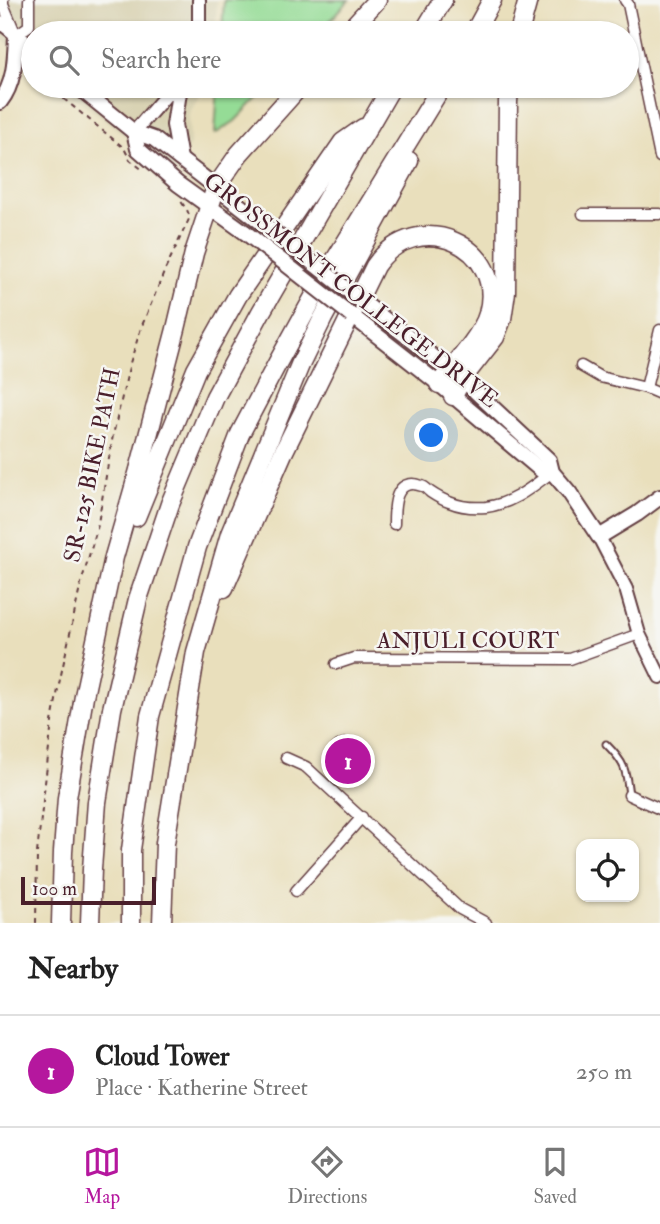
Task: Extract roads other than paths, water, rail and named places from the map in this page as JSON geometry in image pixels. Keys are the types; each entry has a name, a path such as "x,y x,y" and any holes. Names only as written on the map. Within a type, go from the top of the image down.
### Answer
{"highway":[{"path":"358,21 377,0"},
{"path":"430,21 443,0"},
{"path":"481,21 492,0"},
{"path":"522,21 528,0"},
{"path":"61,923 67,799 84,696 114,557 194,253 216,187 239,154 289,98"},
{"path":"90,923 97,802 112,709 138,599 170,504 215,397 267,301 385,98"},
{"path":"131,923 131,850 150,716 197,547 240,434 278,362 327,273 436,98"},
{"path":"162,923 165,843 196,652 230,534 300,365 358,251 417,148 439,98"},
{"path":"451,378 495,337 506,301 509,98"},
{"path":"103,608 149,482 196,370 238,295 343,142 369,124"},
{"path":"196,652 283,453 375,265 392,247 407,239 432,236 455,242 474,256 488,279 491,297 485,323 451,378 453,396"}],"main road":[{"path":"16,35 21,39"},
{"path":"0,102 12,77 16,35"},
{"name":"GROSSMONT COLLEGE DRIVE","path":"92,98 134,132 154,139 378,314 549,460 552,472 599,537"},
{"path":"178,98 174,125 180,159"},
{"name":"GROSSMONT COLLEGE DRIVE","path":"134,132 138,149 177,184 246,233 367,328 451,378"},
{"name":"GROSSMONT COLLEGE DRIVE","path":"453,396 543,472 552,472"},
{"path":"599,537 660,497"}],"street":[{"path":"3,0 16,35"},
{"path":"29,0 29,21"},
{"path":"199,0 199,21"},
{"path":"625,0 632,21"},
{"path":"0,22 16,35"},
{"path":"16,35 21,32"},
{"path":"639,57 660,157"},
{"path":"134,132 164,98"},
{"path":"583,214 660,214"},
{"path":"646,388 660,330"},
{"path":"581,366 600,377 660,394"},
{"path":"394,524 394,500 400,490 408,485 422,486 439,498 458,505 487,507 515,498 552,472"},
{"name":"GROSSMONT COLLEGE DRIVE","path":"599,537 626,589 639,634 660,677"},
{"name":"ANJULI COURT","path":"336,664 354,659 570,659 639,634"},
{"path":"286,758 306,767 460,909 486,923"},
{"path":"629,795 660,809"},
{"path":"296,891 362,817"}],"lane":[{"path":"606,744 620,757 625,767 629,795"}],"place":[{"name":"Cloud Tower","path":"348,761"}]}
